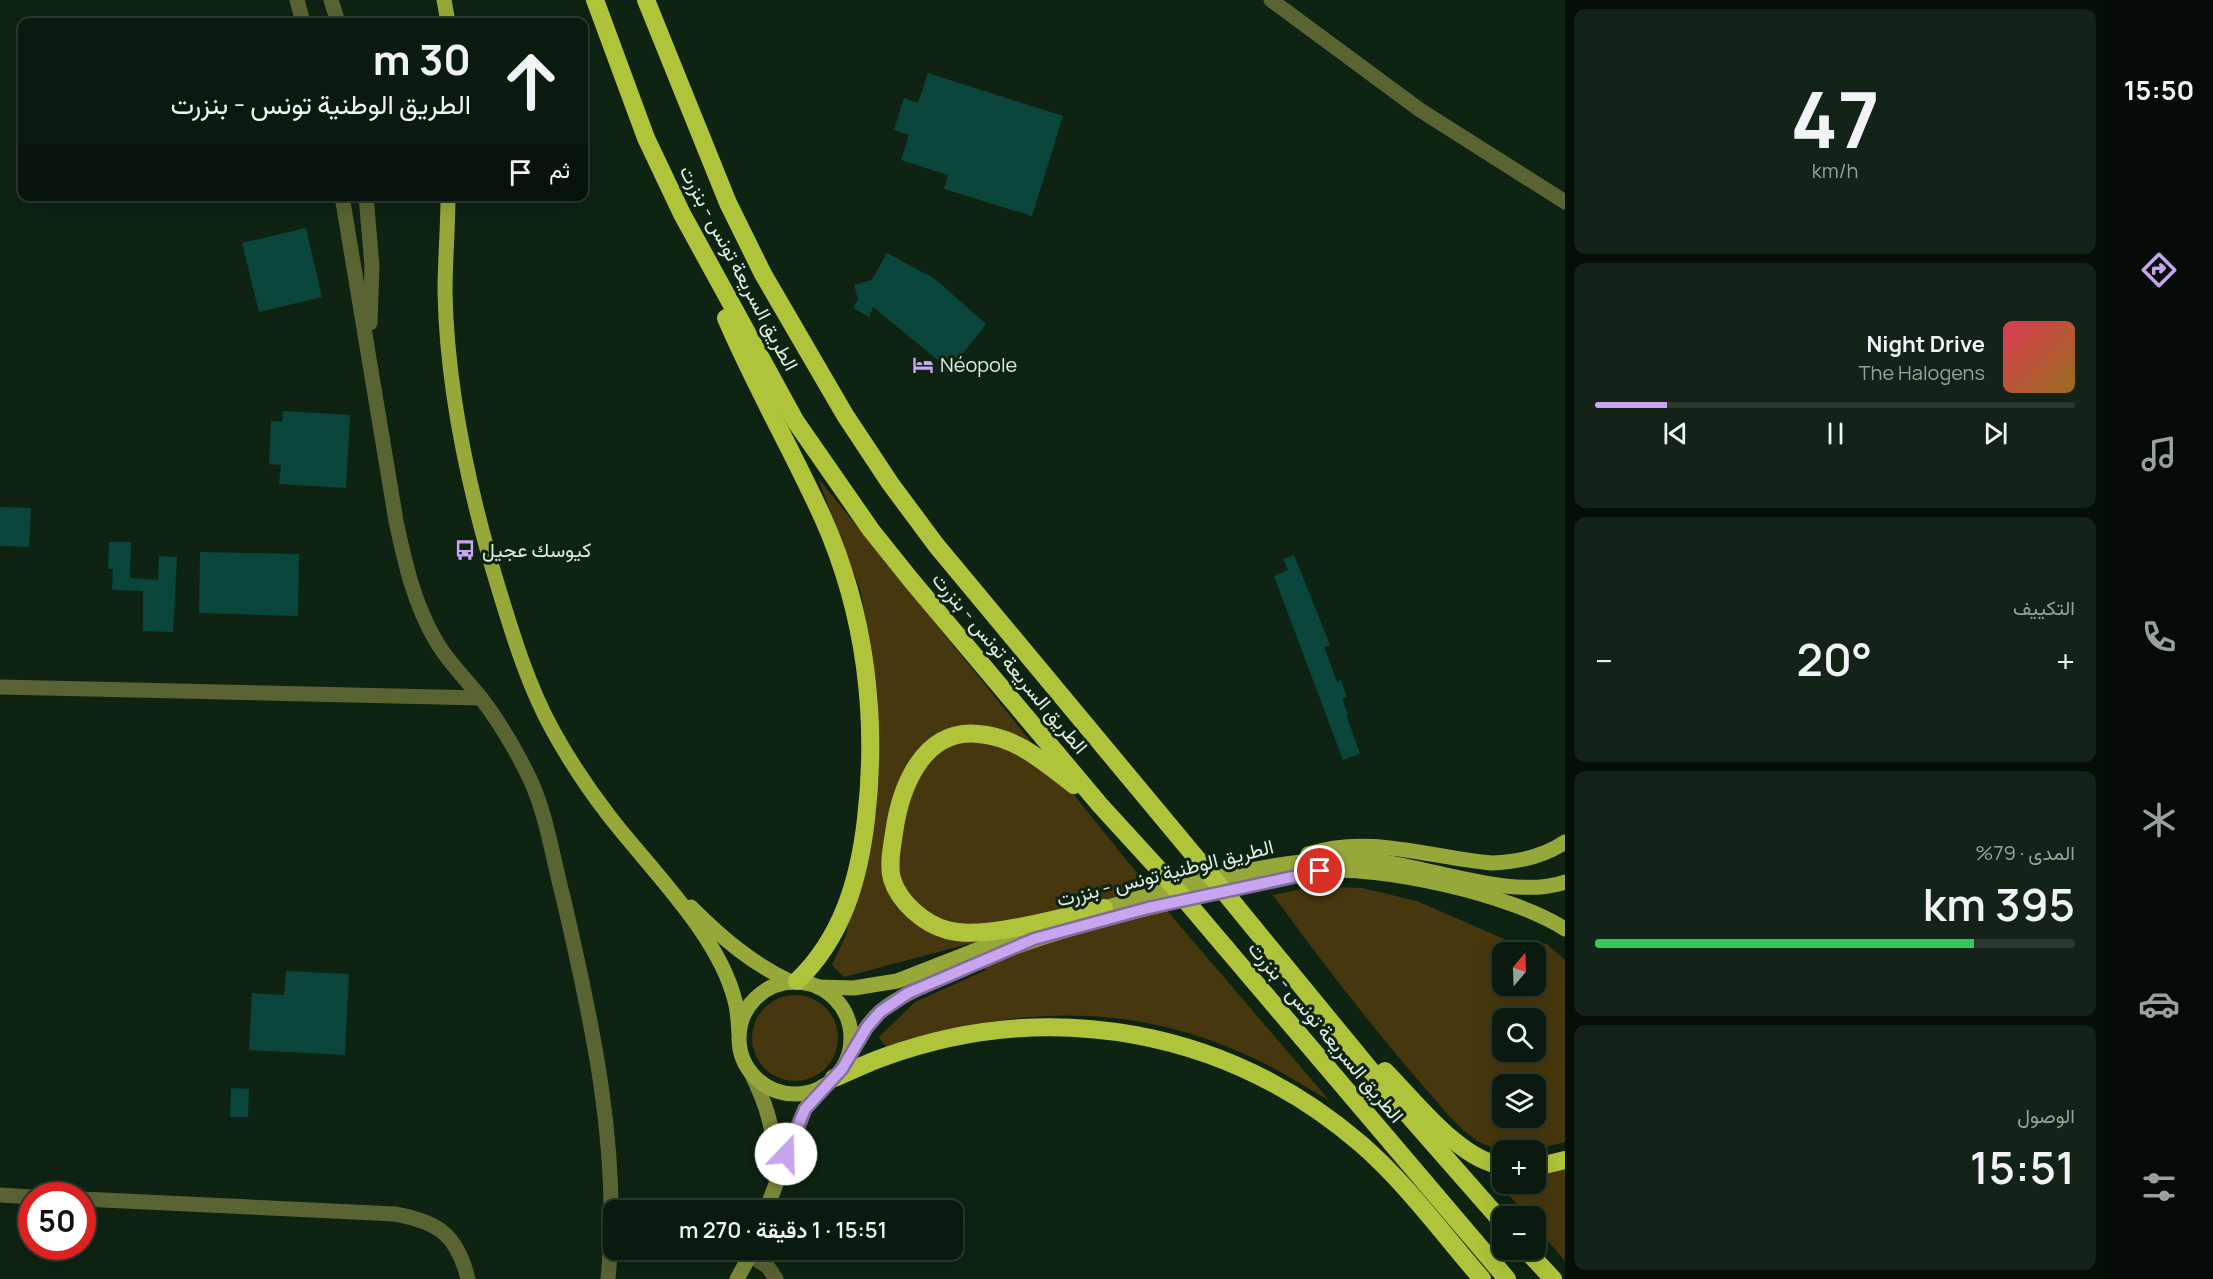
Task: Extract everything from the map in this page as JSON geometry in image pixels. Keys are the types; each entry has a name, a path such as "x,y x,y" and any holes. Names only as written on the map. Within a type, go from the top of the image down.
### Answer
{"highway":[{"name":"الطريق السريعة تونس - بنزرت","path":"595,0 646,138 682,214 796,422 830,473 911,580 1100,805 1164,875 1506,1279"},
{"name":"الطريق السريعة تونس - بنزرت","path":"646,0 728,203 763,274 845,415 890,483 936,545 1395,1100 1492,1210"},
{"path":"682,214 740,350 823,519 841,564 866,665 871,723 870,780 864,836 853,886 840,926 816,964 794,982"},
{"path":"1100,805 1030,752 1005,739 977,733 954,737 933,746 905,784 891,848 892,878 901,897 913,911 946,930 966,933 992,931 1104,908"},
{"path":"1320,1007 1434,1123 1482,1159 1492,1162"},
{"path":"829,1082 884,1056 937,1042 992,1032 1050,1027 1098,1028 1142,1035 1204,1053 1290,1093 1346,1132 1397,1180 1482,1279"},
{"path":"1546,1165 1565,1160"},
{"path":"1535,1260 1553,1279"}],"main road":[{"path":"444,0 447,18"},
{"name":"الطريق الوطنية تونس - بنزرت","path":"448,201 445,292 451,371 481,532 506,615 552,728 609,816 663,880 711,947 726,975 736,1002 743,1059 750,1071"},
{"path":"1259,870 1323,849 1352,846 1400,848 1478,862 1511,862 1544,854 1565,842"},
{"name":"الطريق الوطنية تونس - بنزرت","path":"663,880 730,946 762,968 794,982 818,987 854,988 897,981 1029,929 1104,908 1259,870 1322,859 1357,859 1400,864 1530,888 1553,886 1565,882"},
{"name":"الطريق الوطنية تونس - بنزرت","path":"829,1082 880,1012 908,993 959,969 1034,939 1148,908 1266,880 1320,871 1400,877 1502,899 1526,908 1565,929"},
{"path":"739,1033 742,1017 761,992 775,985 794,982"},
{"name":"الطريق الوطنية تونس - بنزرت","path":"818,987 838,1003 850,1025 851,1043 847,1059"},
{"path":"750,1071 761,1083 792,1094 808,1092 829,1082"},
{"path":"750,1071 766,1103 772,1127 775,1156 769,1200"},
{"path":"770,1200 805,1109 829,1082"},
{"path":"737,1279 747,1260"}],"street":[{"path":"297,0 302,18"},
{"path":"332,0 337,18"},
{"path":"1271,0 1420,110 1565,202"},
{"path":"343,201 368,341 396,521 408,572 420,609 437,642 508,735 531,782 568,921 591,1032 607,1132 611,1196 608,1279"},
{"path":"366,201 372,300 368,341"},
{"path":"0,687 480,698"},
{"path":"0,1195 18,1196"},
{"path":"96,1200 395,1214 415,1217 435,1225 453,1240 463,1260 468,1279"},
{"path":"760,1260 776,1279"}],"shaded area":[{"path":"818,478 1175,920 1329,1100 1249,1056 1204,1038 1159,1025 1114,1018 1069,1016 1024,1018 979,1024 886,1047 879,1037 915,1002 986,970 968,944 844,977 832,965 846,935 875,800 878,698 861,592"},
{"path":"1315,886 1362,888 1417,901 1511,942 1492,942 1492,996 1546,996 1547,944 1565,960 1565,1142 1546,1147 1546,1140 1492,1140 1492,1147 1476,1140 1446,1112 1381,1036 1273,895"},
{"path":"795,995 812,998 826,1007 835,1021 838,1038 835,1055 826,1069 812,1078 795,1081 778,1078 764,1069 755,1055 752,1038 755,1021 764,1007 778,998"},
{"path":"1565,1163 1565,1261 1546,1239 1546,1206 1518,1206 1508,1194 1546,1194 1546,1168"},
{"path":"1484,1166 1492,1167 1492,1175"}],"building":[{"path":"928,73 1063,116 1032,216 944,189 948,175 901,160 909,135 894,130 904,98 918,103"},
{"path":"306,228 322,297 259,312 242,243"},
{"path":"887,253 935,279 986,324 950,370 873,307 869,317 853,308 858,299 854,285 872,280"},
{"path":"283,411 350,415 346,488 279,484 281,465 269,464 271,421 282,422"},
{"path":"0,507 31,508 29,547 0,546"},
{"path":"109,542 131,542 130,578 158,580 159,556 177,557 173,632 143,631 143,591 112,590 113,569 108,569"},
{"path":"200,552 299,554 298,616 199,613"},
{"path":"1294,555 1330,645 1324,647 1337,682 1341,680 1347,697 1342,699 1360,754 1343,760 1274,576 1288,570 1283,559"},
{"path":"286,971 349,974 345,1055 249,1050 252,993 284,995"},
{"path":"231,1088 249,1089 248,1117 230,1117"}],"place":[{"name":"Néopole","path":"923,365"},
{"name":"كيوسك عجيل","path":"465,550"}],"route":[{"path":"786,1154 805,1109 823,1086 842,1069 867,1027 880,1012 908,993 959,969 1034,939 1148,908 1266,880 1320,871"}]}
